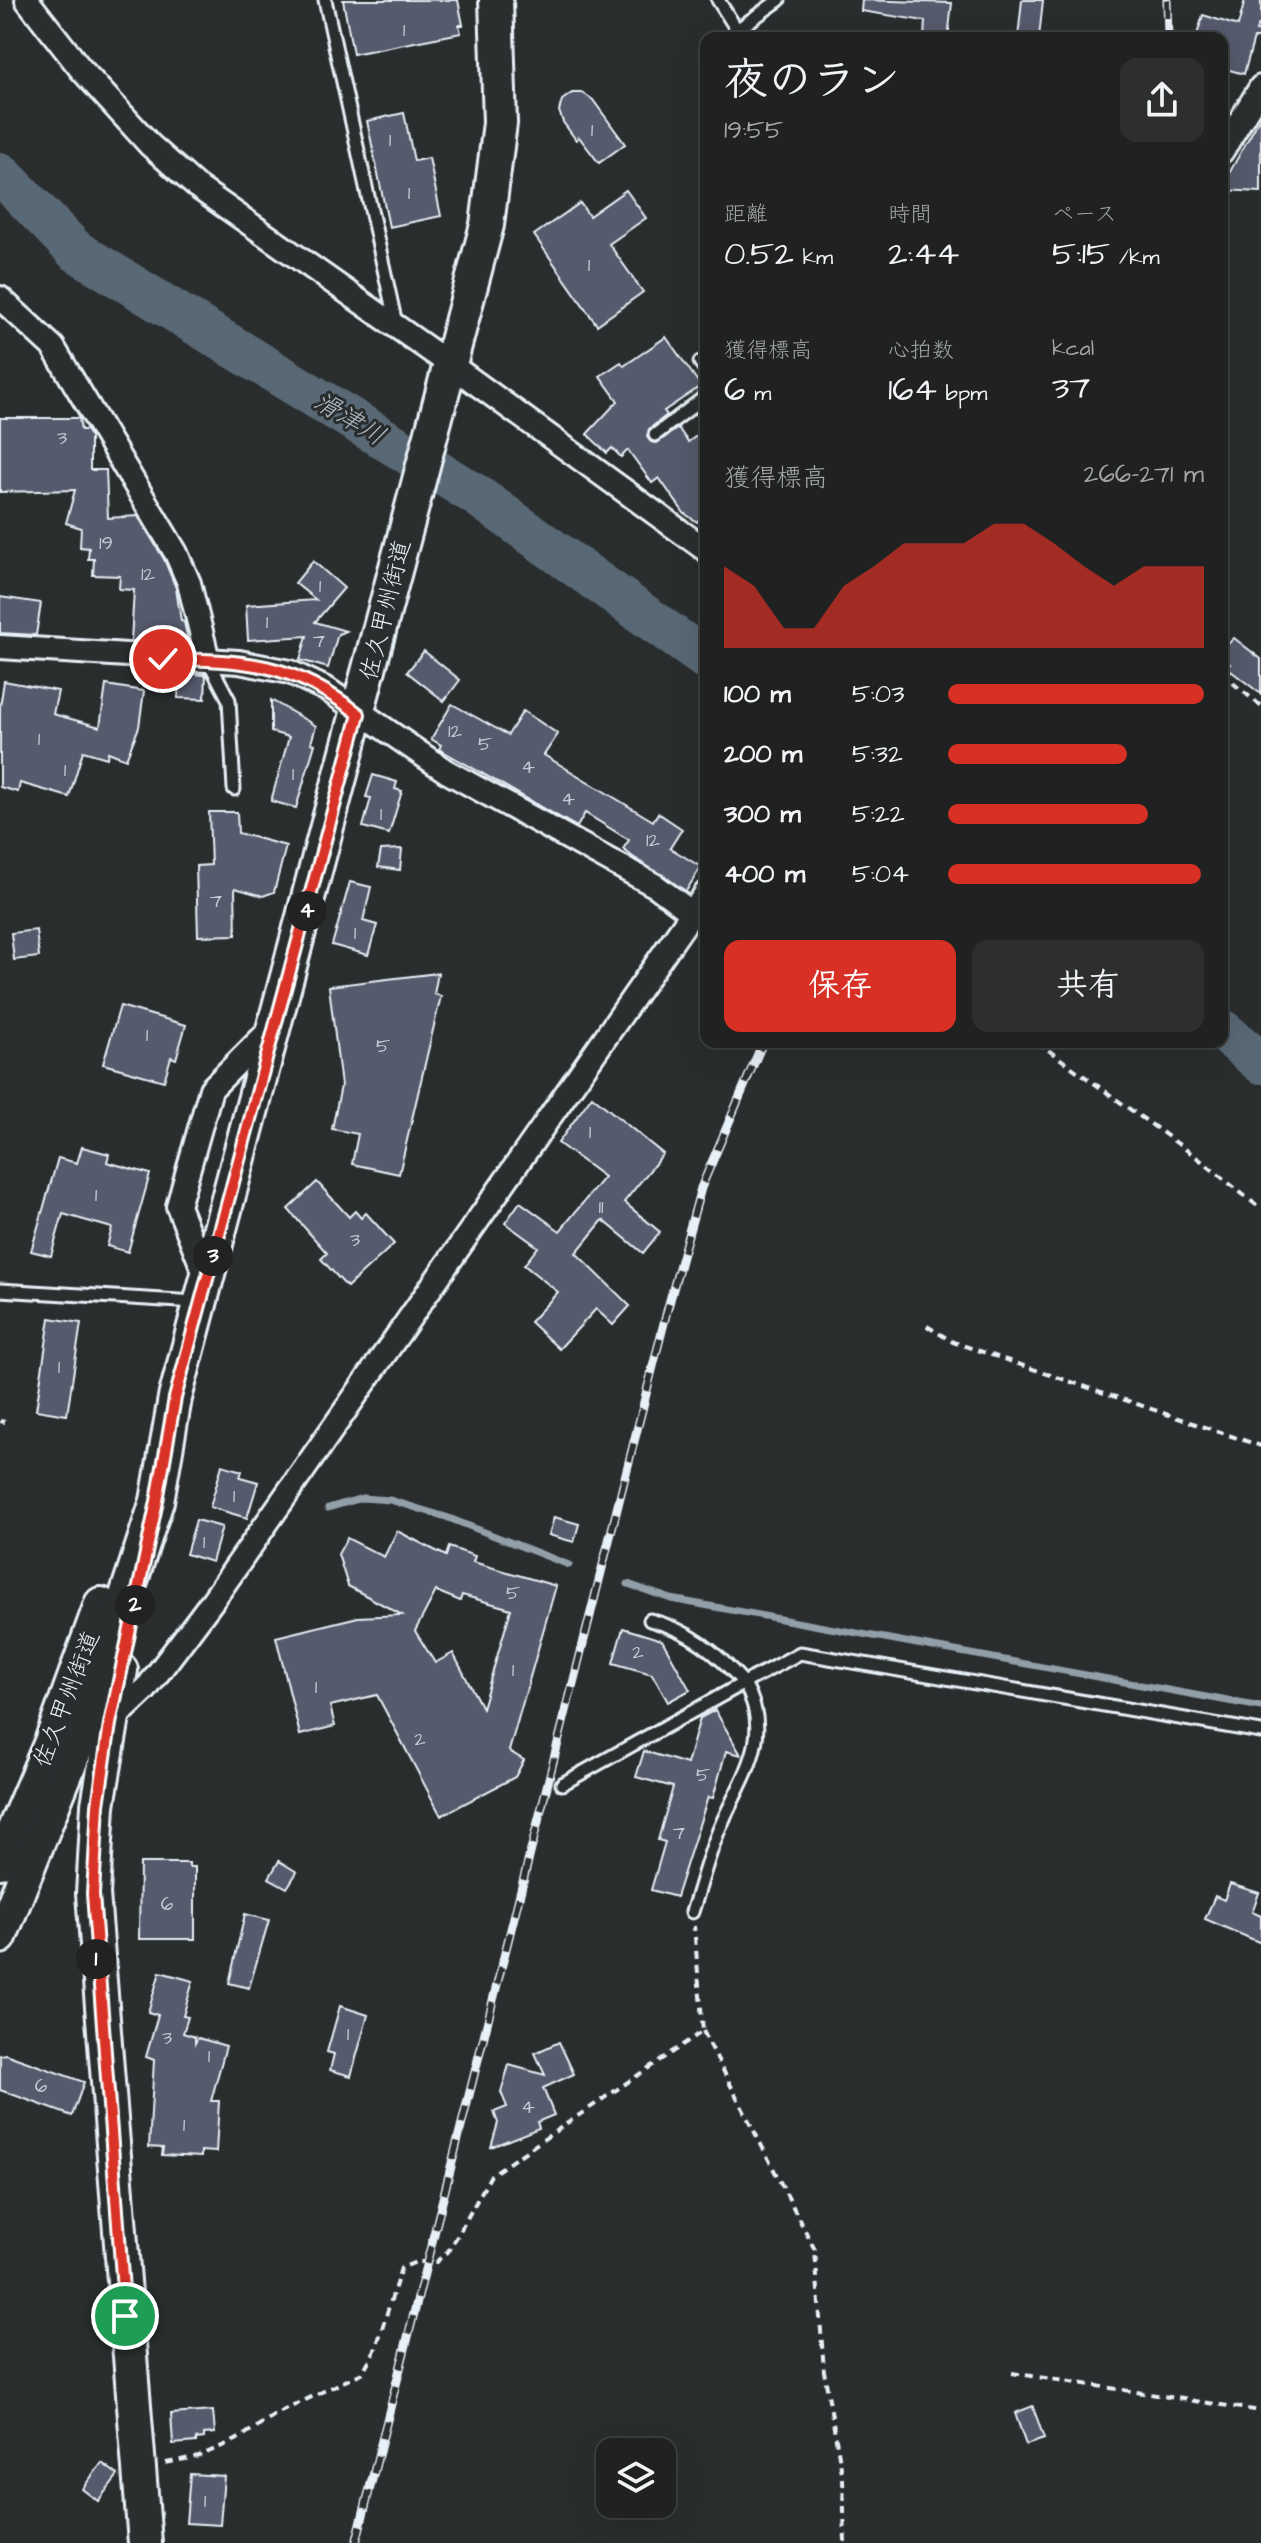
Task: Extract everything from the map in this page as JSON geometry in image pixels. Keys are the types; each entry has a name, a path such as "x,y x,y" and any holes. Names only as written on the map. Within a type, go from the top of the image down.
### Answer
{"main road":[{"name":"佐久甲州街道","path":"0,1937 77,1746 157,1501 175,1398 487,225 495,172 501,79 496,0"},
{"name":"佐久甲州街道","path":"0,1862 51,1742 136,1497 175,1398"},
{"path":"93,1894 98,1805 110,1724 157,1501"},
{"path":"80,1661 78,1804 93,1894 145,2543"}],"street":[{"path":"27,0 80,68 150,145 196,186 449,370 700,546"},
{"path":"1228,141 1261,88"},
{"path":"0,298 53,347 176,553 189,583 208,660"},
{"path":"0,647 239,662 290,672 328,690 446,771 656,886 692,913"},
{"path":"110,1724 146,1689 213,1600 700,902"},
{"path":"204,1291 178,1206 211,1089 275,1025"}],"lane":[{"path":"325,0 398,330"},
{"path":"718,0 737,30 779,0"},
{"path":"655,435 700,401"},
{"path":"208,660 229,700 234,789"},
{"path":"0,1290 204,1291"},
{"path":"650,1620 674,1626 698,1638 744,1683 754,1700 756,1719 751,1765 721,1824 692,1912"},
{"path":"562,1784 800,1653 1261,1732"}],"path":[{"path":"1228,679 1261,706"},
{"path":"1045,1048 1199,1159 1261,1209"},
{"path":"927,1326 953,1342 1261,1446"},
{"path":"692,1912 703,2031 815,2250 824,2371 843,2479 845,2543"},
{"path":"138,2469 199,2456 236,2440 278,2413 362,2373 376,2348 401,2268 416,2262 436,2262 450,2249 491,2175 703,2031"},
{"path":"1012,2373 1261,2411"}],"building":[{"path":"343,0 458,0 463,25 459,25 461,33 353,54"},
{"path":"862,0 952,3 949,32 924,32 925,21 861,11"},
{"path":"1022,0 1043,0 1040,32 1019,32"},
{"path":"1245,0 1261,0 1261,26 1258,25 1256,31 1261,32 1261,38 1254,38 1244,74 1228,70 1228,32 1198,32 1203,15 1238,26"},
{"path":"572,93 583,93 593,100 625,144 599,163 563,122 559,111 562,100"},
{"path":"404,113 414,161 429,158 441,216 389,227 367,121"},
{"path":"1261,116 1261,192 1228,190 1228,175"},
{"path":"626,190 646,218 609,244 643,292 597,325 534,235 580,203 589,216"},
{"path":"666,337 700,385 664,411 667,415 649,429 647,437 657,443 678,428 688,442 700,433 700,518 697,522 684,513 659,478 652,483 628,450 621,457 612,448 607,453 587,434 618,401 600,376 621,362 624,366"},
{"path":"0,418 79,418 81,430 86,430 90,436 90,470 106,470 108,518 138,516 164,559 176,588 181,621 184,622 189,645 131,641 134,590 119,589 120,576 93,575 94,559 88,559 89,548 80,547 81,528 66,523 75,490 0,492"},
{"path":"313,561 344,588 315,622 346,631 338,634 328,668 300,660 307,636 248,640 246,605 316,600 295,583"},
{"path":"0,597 41,603 36,635 0,633"},
{"path":"1234,638 1261,659 1261,694 1228,669 1228,644"},
{"path":"424,651 460,680 444,701 407,672"},
{"path":"179,673 206,675 205,699 178,698"},
{"path":"4,681 58,691 53,714 100,727 106,685 144,691 139,727 126,759 108,752 107,758 83,751 69,797 20,783 18,792 0,787 0,707"},
{"path":"271,700 316,726 311,743 315,744 296,808 271,801 289,737 271,732"},
{"path":"452,704 508,735 523,711 558,734 544,755 653,821 658,813 682,829 670,848 700,869 686,891 623,849 629,840 585,813 577,827 439,749 441,745 431,739"},
{"path":"373,775 397,782 395,789 402,791 389,834 363,827 371,798 366,797"},
{"path":"209,812 237,812 238,833 286,846 274,892 263,896 235,888 236,935 198,936 196,866 211,865"},
{"path":"402,849 400,870 378,867 381,850"},
{"path":"350,882 371,887 363,921 377,925 368,955 332,945"},
{"path":"36,930 39,957 14,960 11,933"},
{"path":"438,973 434,994 441,996 399,1174 352,1164 358,1134 332,1129 341,1086 329,986"},
{"path":"120,1006 186,1025 176,1059 171,1057 164,1081 103,1064"},
{"path":"592,1096 663,1154 624,1202 660,1232 643,1253 603,1220 576,1253 630,1306 613,1325 596,1309 559,1349 530,1322 558,1292 524,1265 538,1247 505,1223 520,1202 560,1231 604,1177 558,1143"},
{"path":"82,1147 109,1154 107,1162 150,1174 128,1252 107,1246 112,1228 63,1214 51,1256 31,1251 58,1158 77,1163"},
{"path":"317,1182 349,1217 355,1211 361,1218 366,1213 394,1244 347,1287 321,1259 327,1253 288,1209"},
{"path":"50,1318 81,1323 67,1415 36,1410"},
{"path":"222,1465 242,1471 240,1477 258,1482 247,1518 210,1507"},
{"path":"554,1517 579,1524 574,1542 549,1535"},
{"path":"196,1520 222,1527 212,1562 186,1554"},
{"path":"397,1531 446,1556 449,1547 475,1556 473,1562 556,1586 509,1751 524,1760 515,1777 441,1816 377,1695 330,1706 335,1726 300,1735 276,1637 358,1617 402,1615 348,1586 338,1554 347,1538 384,1557","holes":["436,1591 460,1601 462,1595 511,1609 482,1708 453,1653 435,1663 415,1631"]},
{"path":"623,1628 662,1640 690,1690 668,1702 652,1674 613,1663"},
{"path":"715,1710 741,1755 726,1751 713,1798 708,1797 676,1897 651,1890 665,1842 658,1840 673,1787 636,1777 644,1751 687,1764 700,1718"},
{"path":"279,1861 297,1872 287,1888 269,1878"},
{"path":"140,1863 189,1863 189,1867 195,1867 195,1939 139,1939"},
{"path":"1230,1884 1259,1893 1252,1912 1261,1916 1261,1943 1205,1919 1215,1896 1224,1900"},
{"path":"245,1914 269,1920 249,1988 229,1983"},
{"path":"160,1972 193,1981 183,2016 188,2017 183,2033 195,2037 195,2043 198,2038 226,2046 211,2101 219,2101 216,2152 201,2151 201,2157 162,2155 163,2148 149,2147 154,2060 146,2057 158,2015 148,2012"},
{"path":"340,2006 368,2015 351,2076 330,2070 334,2054 327,2052"},
{"path":"559,2042 574,2074 543,2088 554,2115 537,2122 539,2128 491,2147 498,2123 494,2112 507,2107 501,2092 509,2065 545,2075 535,2053"},
{"path":"5,2054 84,2082 72,2116 0,2090 0,2055"},
{"path":"1033,2406 1044,2439 1026,2445 1015,2413"},
{"path":"213,2411 215,2433 204,2434 204,2438 196,2439 196,2442 173,2444 171,2414"},
{"path":"102,2463 118,2475 98,2501 82,2489"},
{"path":"190,2474 224,2476 220,2525 186,2523"}],"waterway":[{"name":"滑津川","path":"0,173 76,251 476,495 700,655"},
{"name":"滑津川","path":"1228,1035 1261,1063"},
{"path":"328,1508 362,1498 390,1500 446,1517 569,1565"},
{"path":"628,1584 671,1599 1261,1707"}],"railway":[{"path":"1167,0 1168,32"},
{"path":"356,2543 667,1311 701,1188 760,1048"}],"route":[{"path":"125,2316 96,1966 93,1894 98,1805 110,1724 157,1501 175,1398 359,714 328,690 290,672 239,662 163,659"}]}
